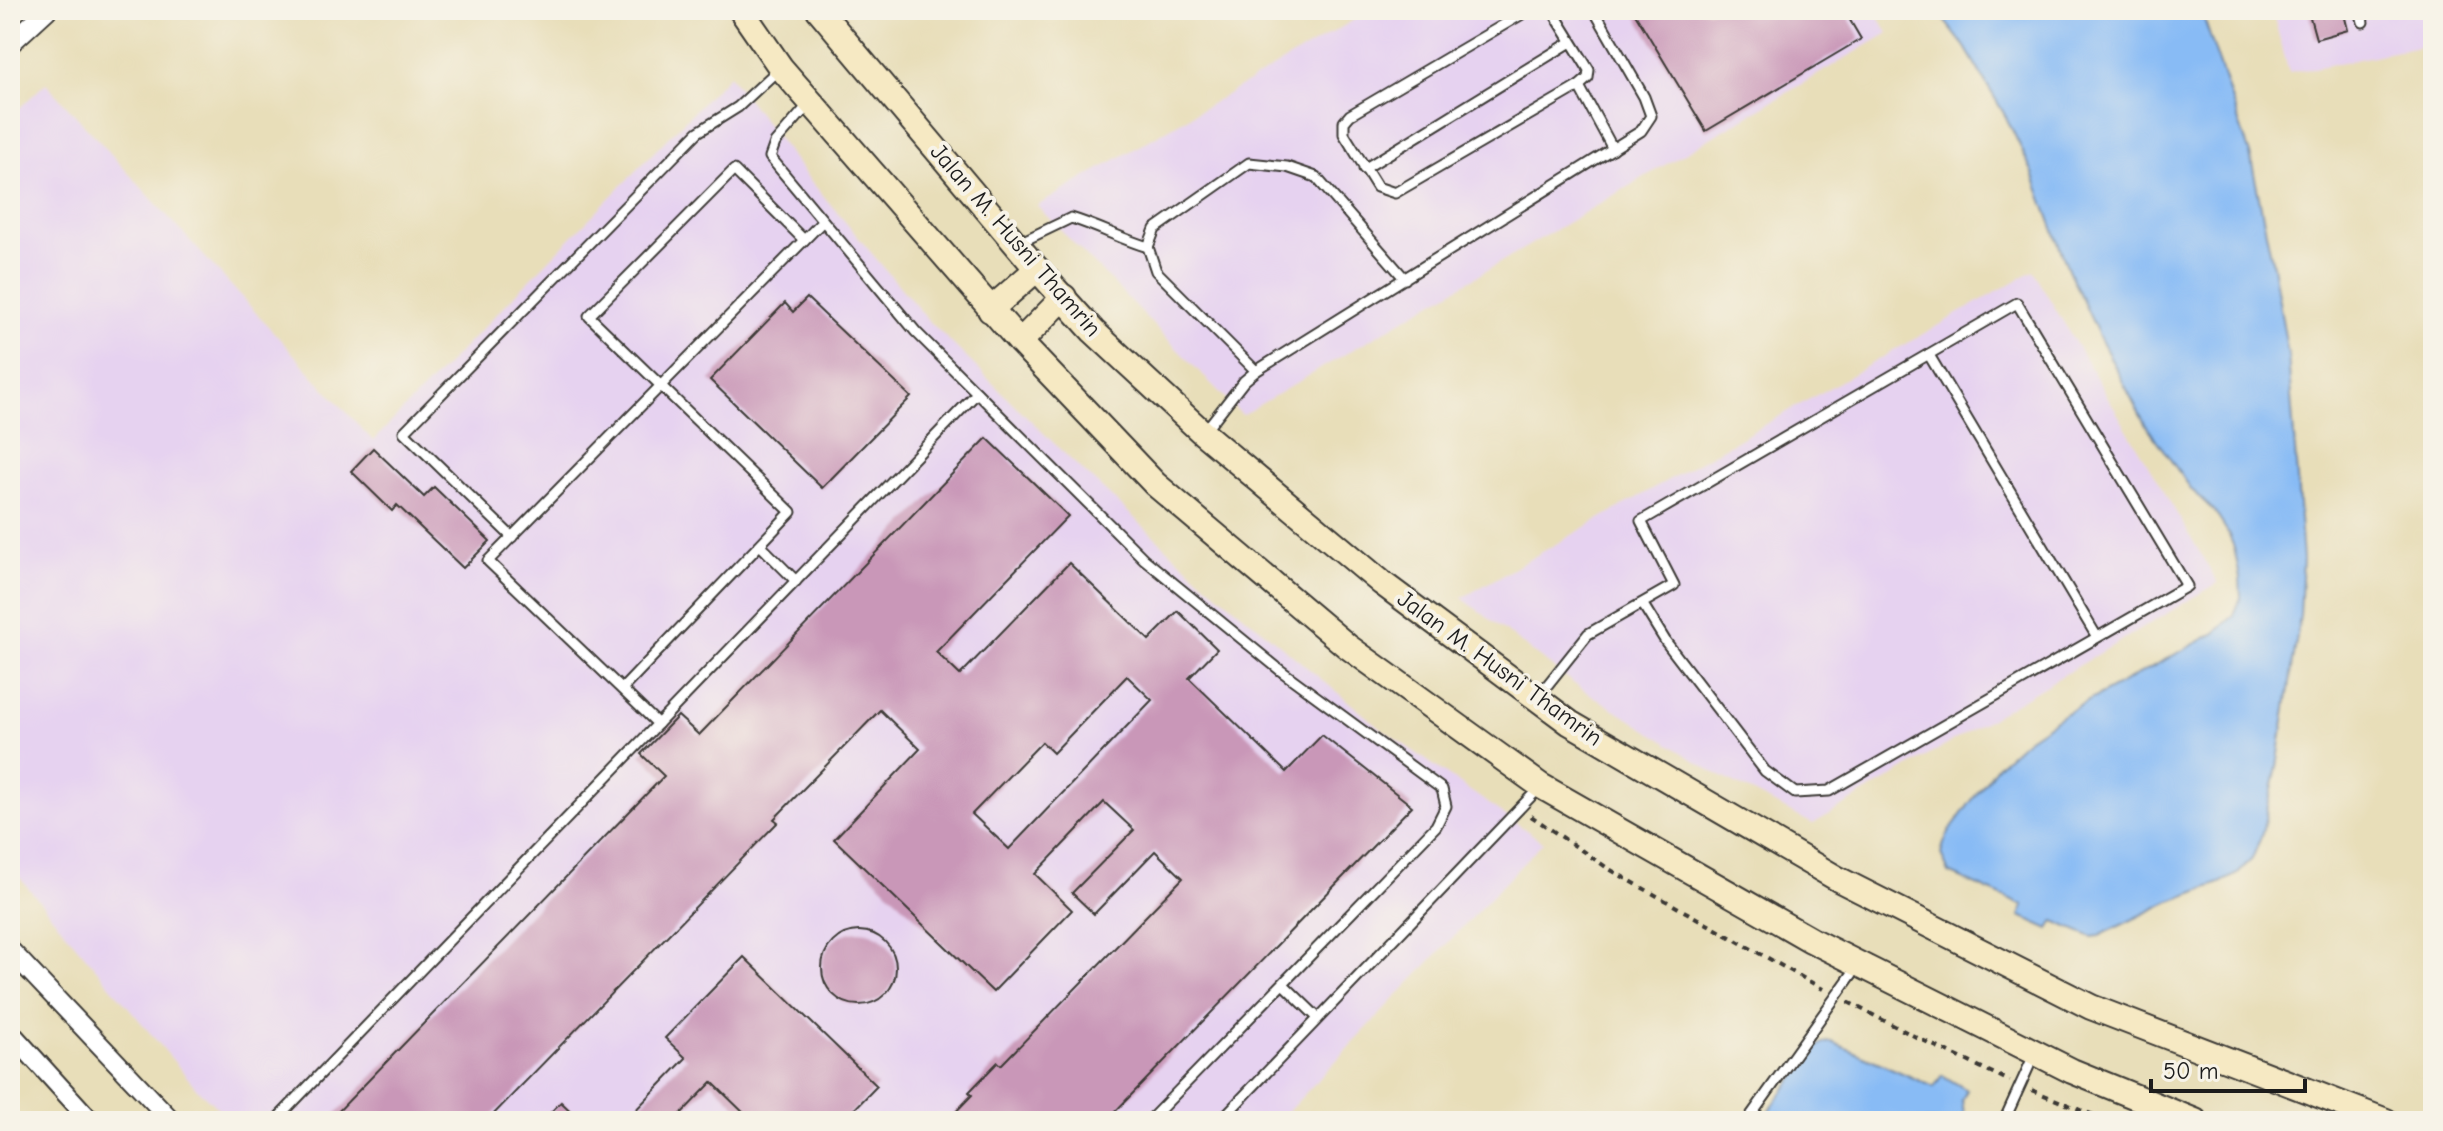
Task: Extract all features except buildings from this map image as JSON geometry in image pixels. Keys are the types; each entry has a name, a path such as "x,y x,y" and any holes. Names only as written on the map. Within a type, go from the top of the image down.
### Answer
{"main road":[{"path":"741,10 781,68 990,310 1155,484 1347,646 1541,786 1811,940 2072,1071 2195,1121"},
{"name":"Jalan M. Husni Thamrin","path":"819,10 1016,245 1093,331 1203,433 1382,583 1570,723 1838,879 2091,1007 2386,1121"},
{"path":"990,310 1037,269"},
{"path":"1020,342 1064,297"}],"street":[{"path":"10,44 47,10"},
{"path":"10,950 172,1121"},
{"path":"10,1032 91,1121"}],"lane":[{"path":"1529,10 1350,115 1344,122 1344,134 1377,187 1395,193 1588,78 1589,70 1552,10"},
{"path":"1203,433 1244,381 1256,371 1641,131 1651,116 1644,97 1594,10"},
{"path":"2360,10 2363,22"},
{"path":"1364,169 1571,42"},
{"path":"512,537 404,432 698,132 738,107 781,68"},
{"path":"1579,86 1613,149"},
{"path":"811,102 775,143 770,157 916,332 1144,559 1280,670 1442,789 1446,806 1436,826 1149,1121"},
{"path":"1256,371 1156,271 1148,247 1155,229 1249,163 1287,167 1316,177 1405,279"},
{"path":"622,689 791,512 589,316 734,170 804,240"},
{"path":"1016,245 1071,218 1100,226 1118,238 1148,247"},
{"path":"658,724 488,561 823,221"},
{"path":"1537,698 1588,634 1642,603 1674,585 1641,521 2017,303 2187,586 1829,791 1795,793 1765,771 1666,642 1642,603"},
{"path":"1929,355 2097,637"},
{"path":"282,1119 977,393"},
{"path":"760,545 796,581"},
{"path":"1220,1121 1541,786"},
{"path":"1747,1121 1859,964"},
{"path":"1283,984 1318,1018"},
{"path":"2004,1121 2035,1053"}],"path":[{"path":"1520,808 1609,869 1836,996 2020,1085 2108,1121"}],"shaded area":[{"path":"1371,10 1875,10 1888,33 1242,415 1037,206"},
{"path":"2272,10 2433,10 2433,44 2289,73"},
{"path":"729,75 804,173 927,319 1070,459 1204,582 1379,727 1543,842 1279,1121 232,1121 198,1090 10,866 10,117 46,83 373,441"},
{"path":"2033,271 2218,583 1813,824 1713,772 1573,683 1462,598"}],"water":[{"path":"1936,10 2201,10 2250,154 2273,265 2288,355 2303,559 2300,616 2277,767 2261,837 2252,859 2239,873 2168,902 2099,936 2092,937 2054,921 2049,929 2020,916 2024,906 1949,873 1941,854 1944,843 1950,830 1998,765 2027,739 2066,713 2215,633 2234,615 2241,597 2240,578 2234,547 2227,531 2214,511 2192,490 2145,424 2101,340 2068,269 2032,171 2006,117 1965,47"},
{"path":"1832,1042 1934,1087 1942,1075 1967,1090 1962,1100 1965,1121 1761,1121 1816,1048"}]}
